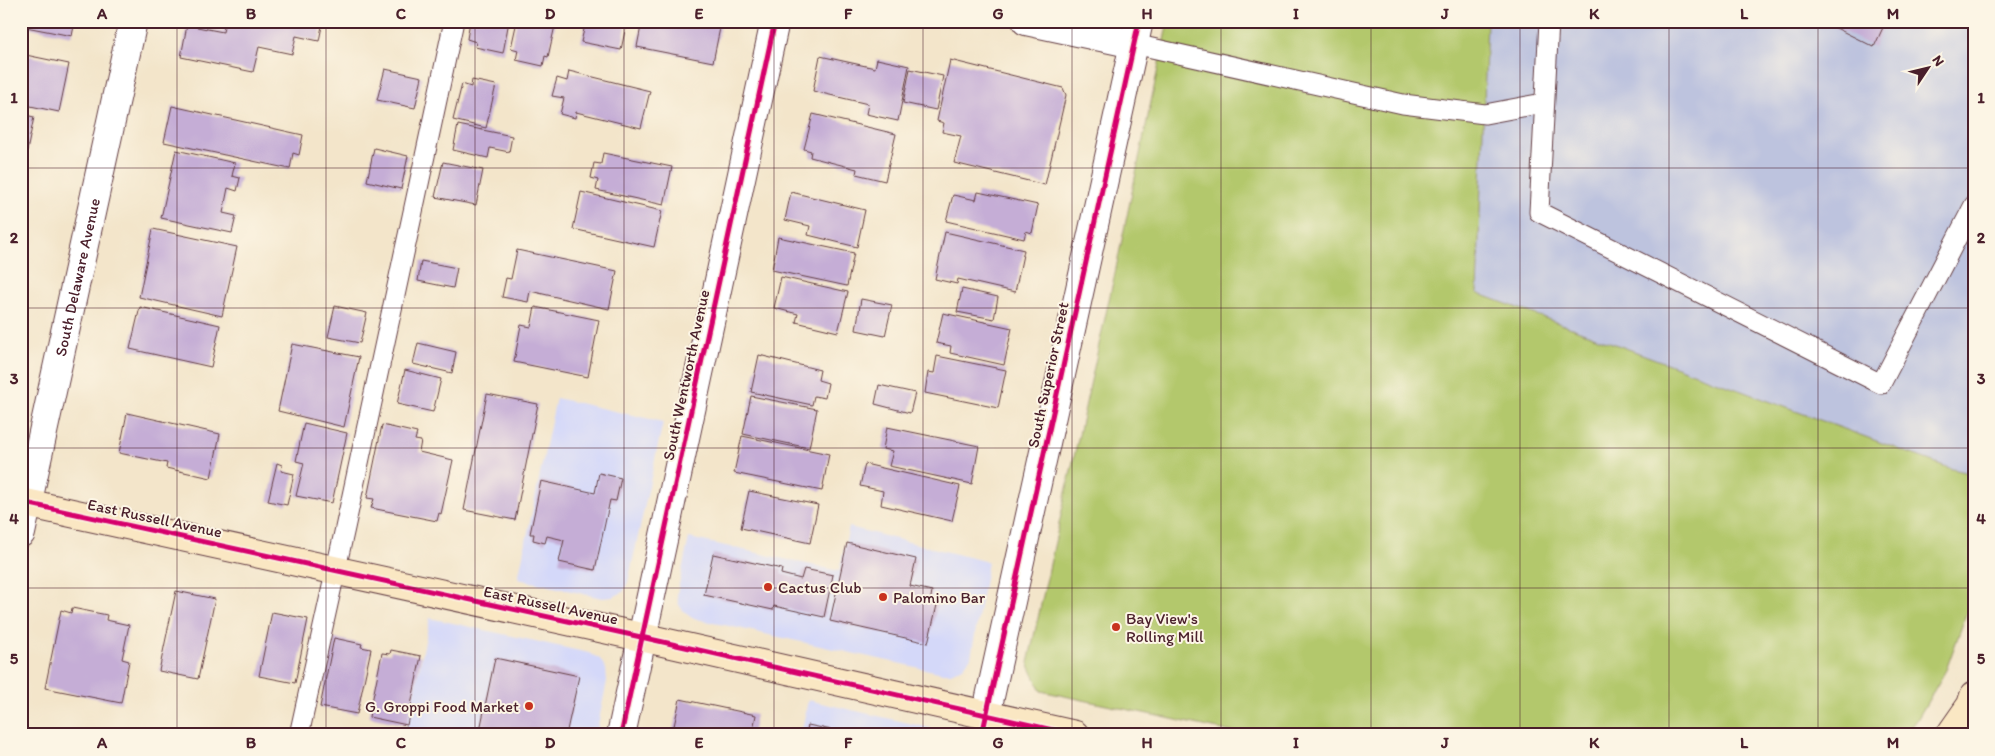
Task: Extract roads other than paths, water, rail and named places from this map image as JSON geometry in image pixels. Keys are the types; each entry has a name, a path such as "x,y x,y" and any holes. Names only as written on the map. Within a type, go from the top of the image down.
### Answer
{"main road":[{"name":"East Russell Avenue","path":"24,503 641,638 984,725 1075,735"},
{"path":"1950,735 1971,705 1974,696"}],"street":[{"name":"South Delaware Avenue","path":"21,533 24,503 133,21"},
{"name":"South Wentworth Avenue","path":"621,735 775,21"},
{"path":"1026,21 1136,33"},
{"name":"South Superior Street","path":"984,725 1136,33"}],"lane":[{"path":"299,735 454,21"},
{"path":"1549,21 1543,103 1539,212 1881,384 1974,205"},
{"path":"1136,33 1403,104 1485,114 1543,103"}],"place":[{"name":"Cactus Club","path":"768,587"},
{"name":"Palomino Bar","path":"883,597"},
{"name":"Bay View's Rolling Mill","path":"1116,627"},
{"name":"G. Groppi Food Market","path":"529,706"}]}
